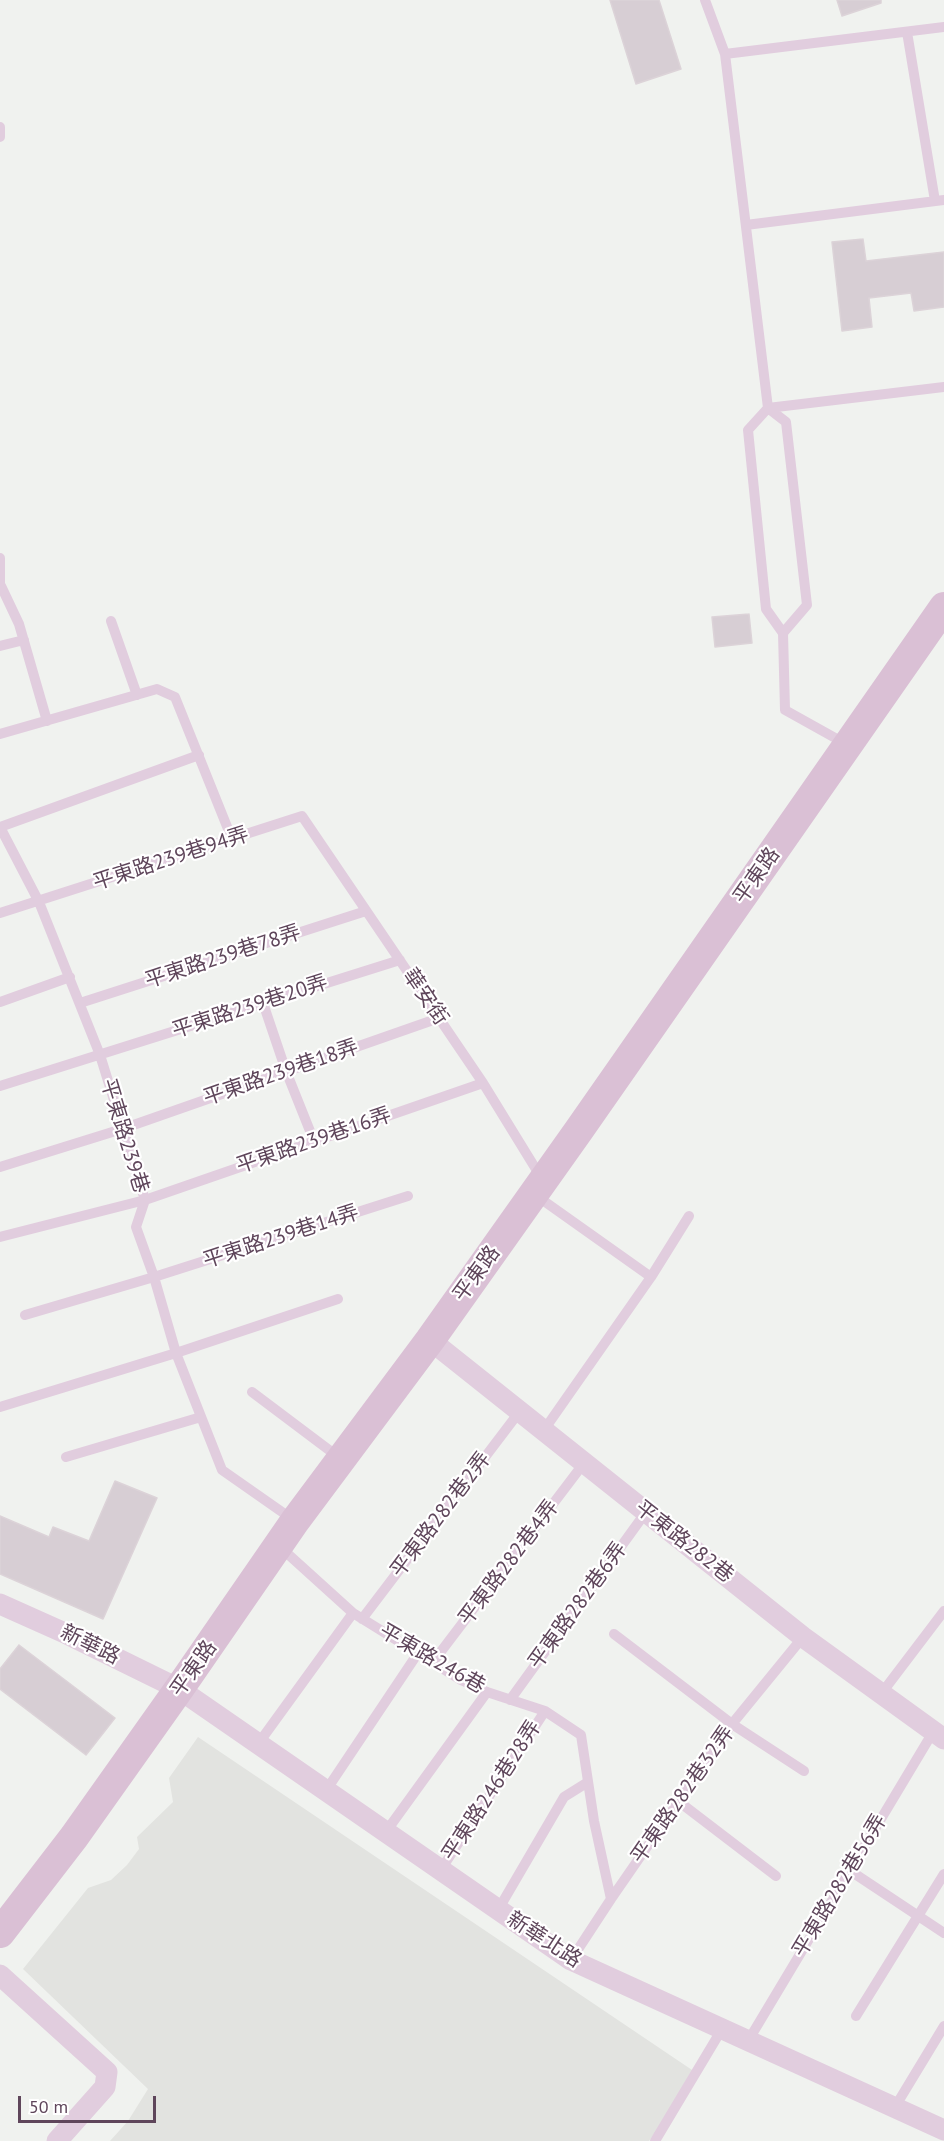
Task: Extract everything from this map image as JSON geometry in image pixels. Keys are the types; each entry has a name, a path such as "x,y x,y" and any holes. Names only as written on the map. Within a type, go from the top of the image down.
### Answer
{"street":[{"name":"平東路","path":"0,1933 74,1838 295,1521 430,1340 944,607"},
{"name":"平東路282巷","path":"430,1340 803,1637 938,1735"},
{"name":"新華路","path":"0,1604 179,1689"},
{"name":"新華北路","path":"179,1689 571,1960 944,2130"},
{"path":"0,1975 107,2072 105,2087 57,2141"}],"lane":[{"path":"705,0 726,54 768,408 786,422 807,604 783,633"},
{"path":"726,54 944,27"},
{"path":"746,225 939,200 907,32"},
{"path":"0,127 0,137"},
{"path":"848,745 785,710 783,633 765,609 748,430 768,408 944,387"},
{"path":"0,558 0,586 19,624 46,721"},
{"path":"111,621 137,694"},
{"path":"0,646 24,640"},
{"path":"0,734 157,689 175,697 232,839"},
{"path":"0,827 199,755"},
{"name":"華安街","path":"302,816 483,1083 538,1187"},
{"name":"平東路239巷94弄","path":"0,913 302,816"},
{"name":"平東路239巷","path":"0,827 39,902 99,1055 145,1200 136,1227 154,1277 176,1353 222,1470 295,1521"},
{"name":"平東路239巷78弄","path":"80,1003 366,911"},
{"name":"平東路239巷20弄","path":"0,1086 400,960"},
{"path":"0,1002 70,977"},
{"path":"263,1003 286,1071 314,1141"},
{"name":"平東路239巷18弄","path":"0,1167 122,1129 439,1017"},
{"name":"平東路239巷16弄","path":"0,1237 145,1200 483,1083"},
{"path":"538,1187 651,1278"},
{"name":"平東路239巷14弄","path":"25,1315 154,1277 408,1196"},
{"path":"543,1431 651,1278 689,1216"},
{"path":"0,1407 176,1353 338,1299"},
{"path":"252,1392 341,1460"},
{"name":"平東路282巷2弄","path":"258,1744 520,1412"},
{"path":"66,1457 201,1417"},
{"name":"平東路282巷4弄","path":"434,1662 584,1463"},
{"name":"平東路282巷6弄","path":"510,1700 646,1512"},
{"name":"平東路246巷","path":"279,1545 357,1616 462,1680 487,1692 545,1711 581,1735 594,1821 611,1899"},
{"path":"881,1694 944,1611"},
{"path":"614,1634 732,1724 804,1771"},
{"name":"平東路282巷32弄","path":"571,1960 732,1724 803,1637"},
{"path":"325,1792 418,1653"},
{"path":"385,1833 487,1692"},
{"name":"平東路246巷28弄","path":"440,1870 545,1711"},
{"name":"平東路282巷56弄","path":"748,2041 849,1870 938,1735"},
{"path":"498,1910 564,1797 588,1782"},
{"path":"678,1801 776,1876"},
{"path":"849,1870 944,1933"},
{"path":"856,2016 944,1874"},
{"path":"895,2107 944,2026"},
{"path":"655,2141 722,2029"}],"shaded area":[{"path":"198,1737 698,2074 649,2141 110,2141 128,2121 148,2089 23,1969 88,1888 111,1880 127,1865 139,1849 137,1837 173,1802 169,1778"}],"building":[{"path":"610,0 659,0 681,69 636,84"},
{"path":"837,0 881,0 881,3 842,16"},
{"path":"863,239 866,261 944,252 944,307 914,311 911,293 869,298 872,327 842,331 832,242"},
{"path":"749,614 752,643 715,647 712,617"},
{"path":"115,1481 157,1498 103,1619 0,1574 0,1516 49,1537 53,1527 89,1541"},
{"path":"19,1645 115,1718 86,1755 0,1689 0,1669"}]}
